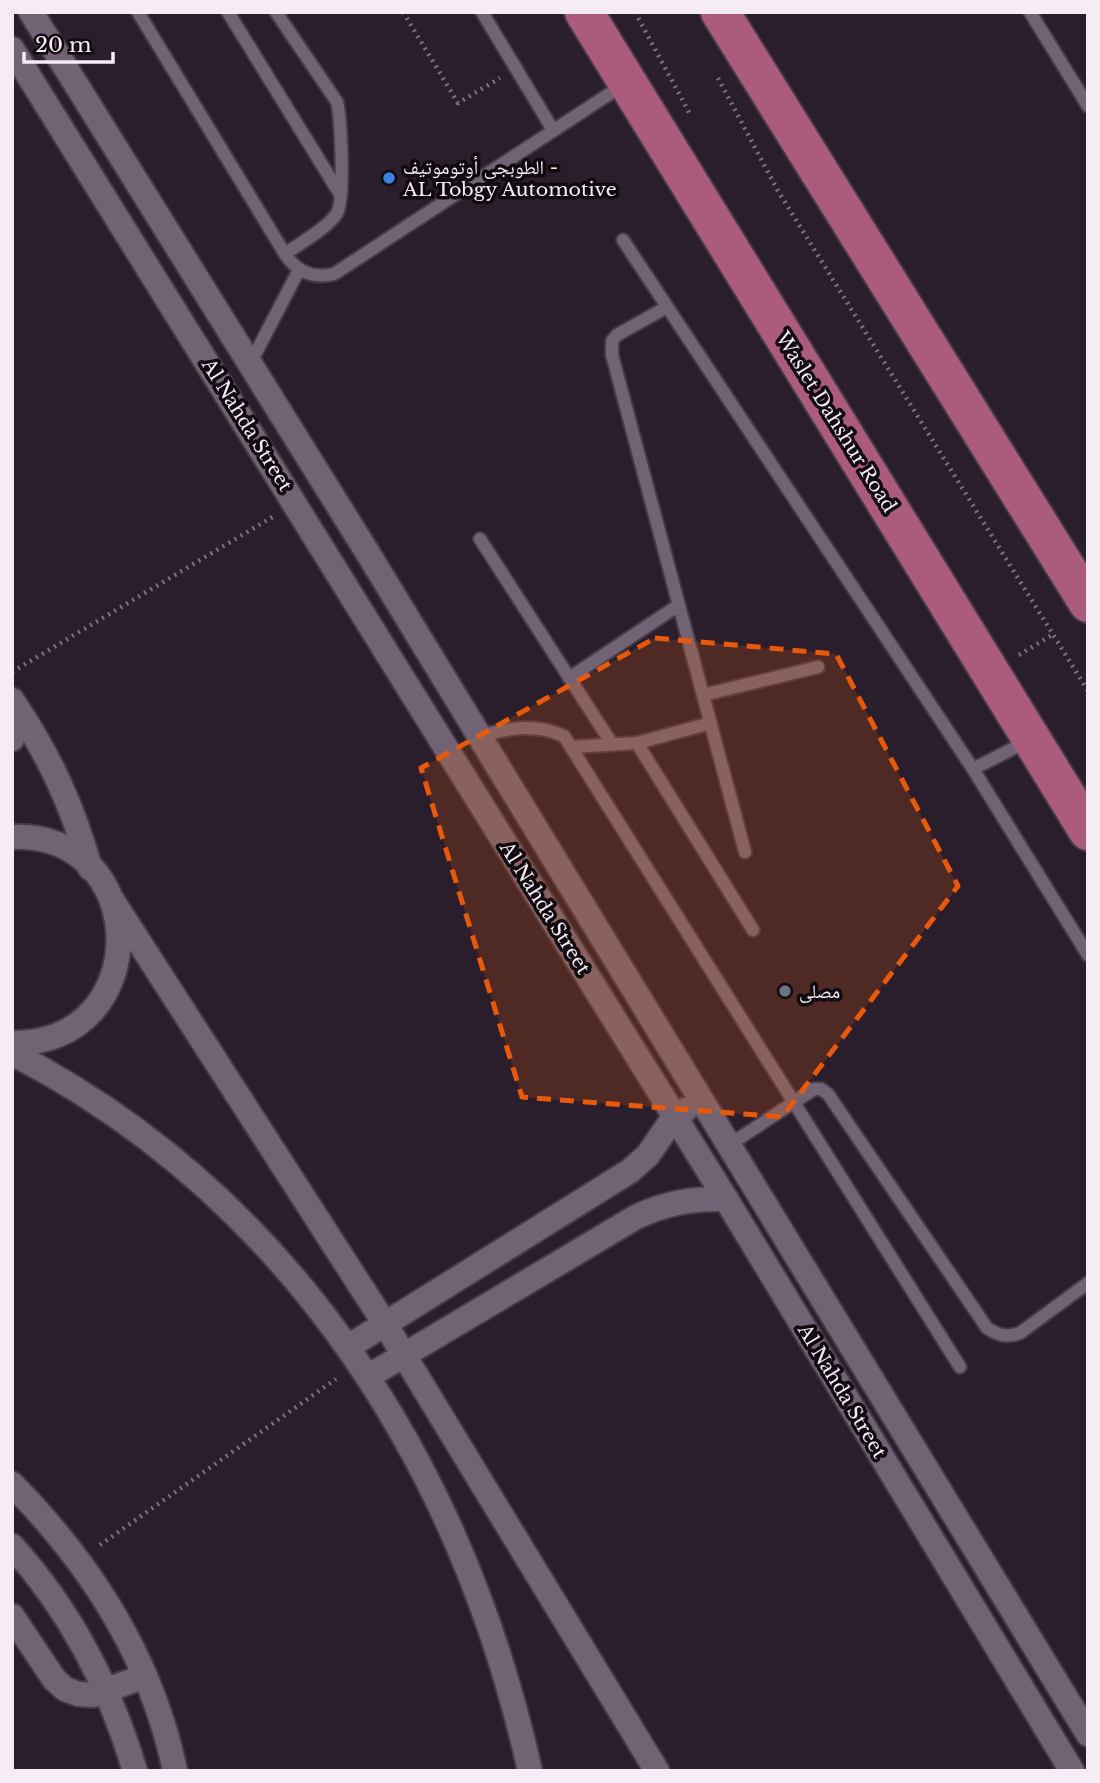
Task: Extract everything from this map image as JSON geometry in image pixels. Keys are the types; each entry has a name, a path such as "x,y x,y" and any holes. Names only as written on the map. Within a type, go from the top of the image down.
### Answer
{"main road":[{"name":"Waslet Dahshur Road","path":"584,12 1088,831"},
{"path":"720,12 1088,603"}],"street":[{"name":"Al Nahda Street","path":"31,12 369,555 1088,1734"},
{"name":"Al Nahda Street","path":"12,48 726,1199 1072,1771"},
{"path":"339,572 369,555"},
{"path":"12,739 14,704"},
{"path":"14,704 36,736 59,778 90,868"},
{"path":"12,837 41,840 59,846 76,855 103,883 404,1354 657,1771"},
{"path":"12,1043 44,1040 62,1033 79,1023 105,994 119,958 118,919 112,900"},
{"path":"12,1053 81,1092 125,1122 208,1189 282,1264 359,1362 407,1440 441,1506 471,1574 497,1644 530,1771"},
{"path":"359,1362 385,1324 631,1171 648,1155 674,1117 702,1099"},
{"path":"359,1362 404,1354 636,1217 689,1199 726,1199"},
{"path":"12,1484 41,1514 78,1560 119,1622 145,1676 163,1725 175,1771"},
{"path":"12,1546 51,1594 74,1628 106,1690 135,1771"},
{"path":"12,1616 54,1679 65,1689 78,1694 93,1695 145,1676"}],"lane":[{"path":"138,12 285,254 299,270 312,275 334,274 627,82"},
{"path":"228,12 341,195"},
{"path":"276,12 337,102 340,118 339,210 331,220 285,254"},
{"path":"482,12 553,130"},
{"path":"1030,12 1088,106"},
{"path":"623,240 973,769 1088,955"},
{"path":"250,364 299,270"},
{"path":"667,307 617,335 612,341 612,355 745,852"},
{"path":"480,539 612,744"},
{"path":"569,678 679,605"},
{"path":"704,695 818,667"},
{"path":"572,747 637,743 711,723"},
{"path":"479,736 516,727 538,727 564,736 960,1367"},
{"path":"973,769 1031,739"},
{"path":"637,743 753,930"},
{"path":"729,1145 814,1089 821,1089 828,1094 987,1328 999,1336 1020,1333 1088,1283"}],"path":[{"path":"403,12 458,103 516,68"},
{"path":"715,73 778,191 1088,691"},
{"path":"12,673 296,503"},
{"path":"1018,656 1052,635"},
{"path":"78,1560 359,1362"}],"highlighted area":[{"path":"655,638 836,654 958,886 782,1117 522,1097 421,768"}],"place":[{"name":"الطوبجى أوتوموتيف - AL Tobgy Automotive","path":"389,178"},
{"name":"مصلى","path":"785,991"}]}
